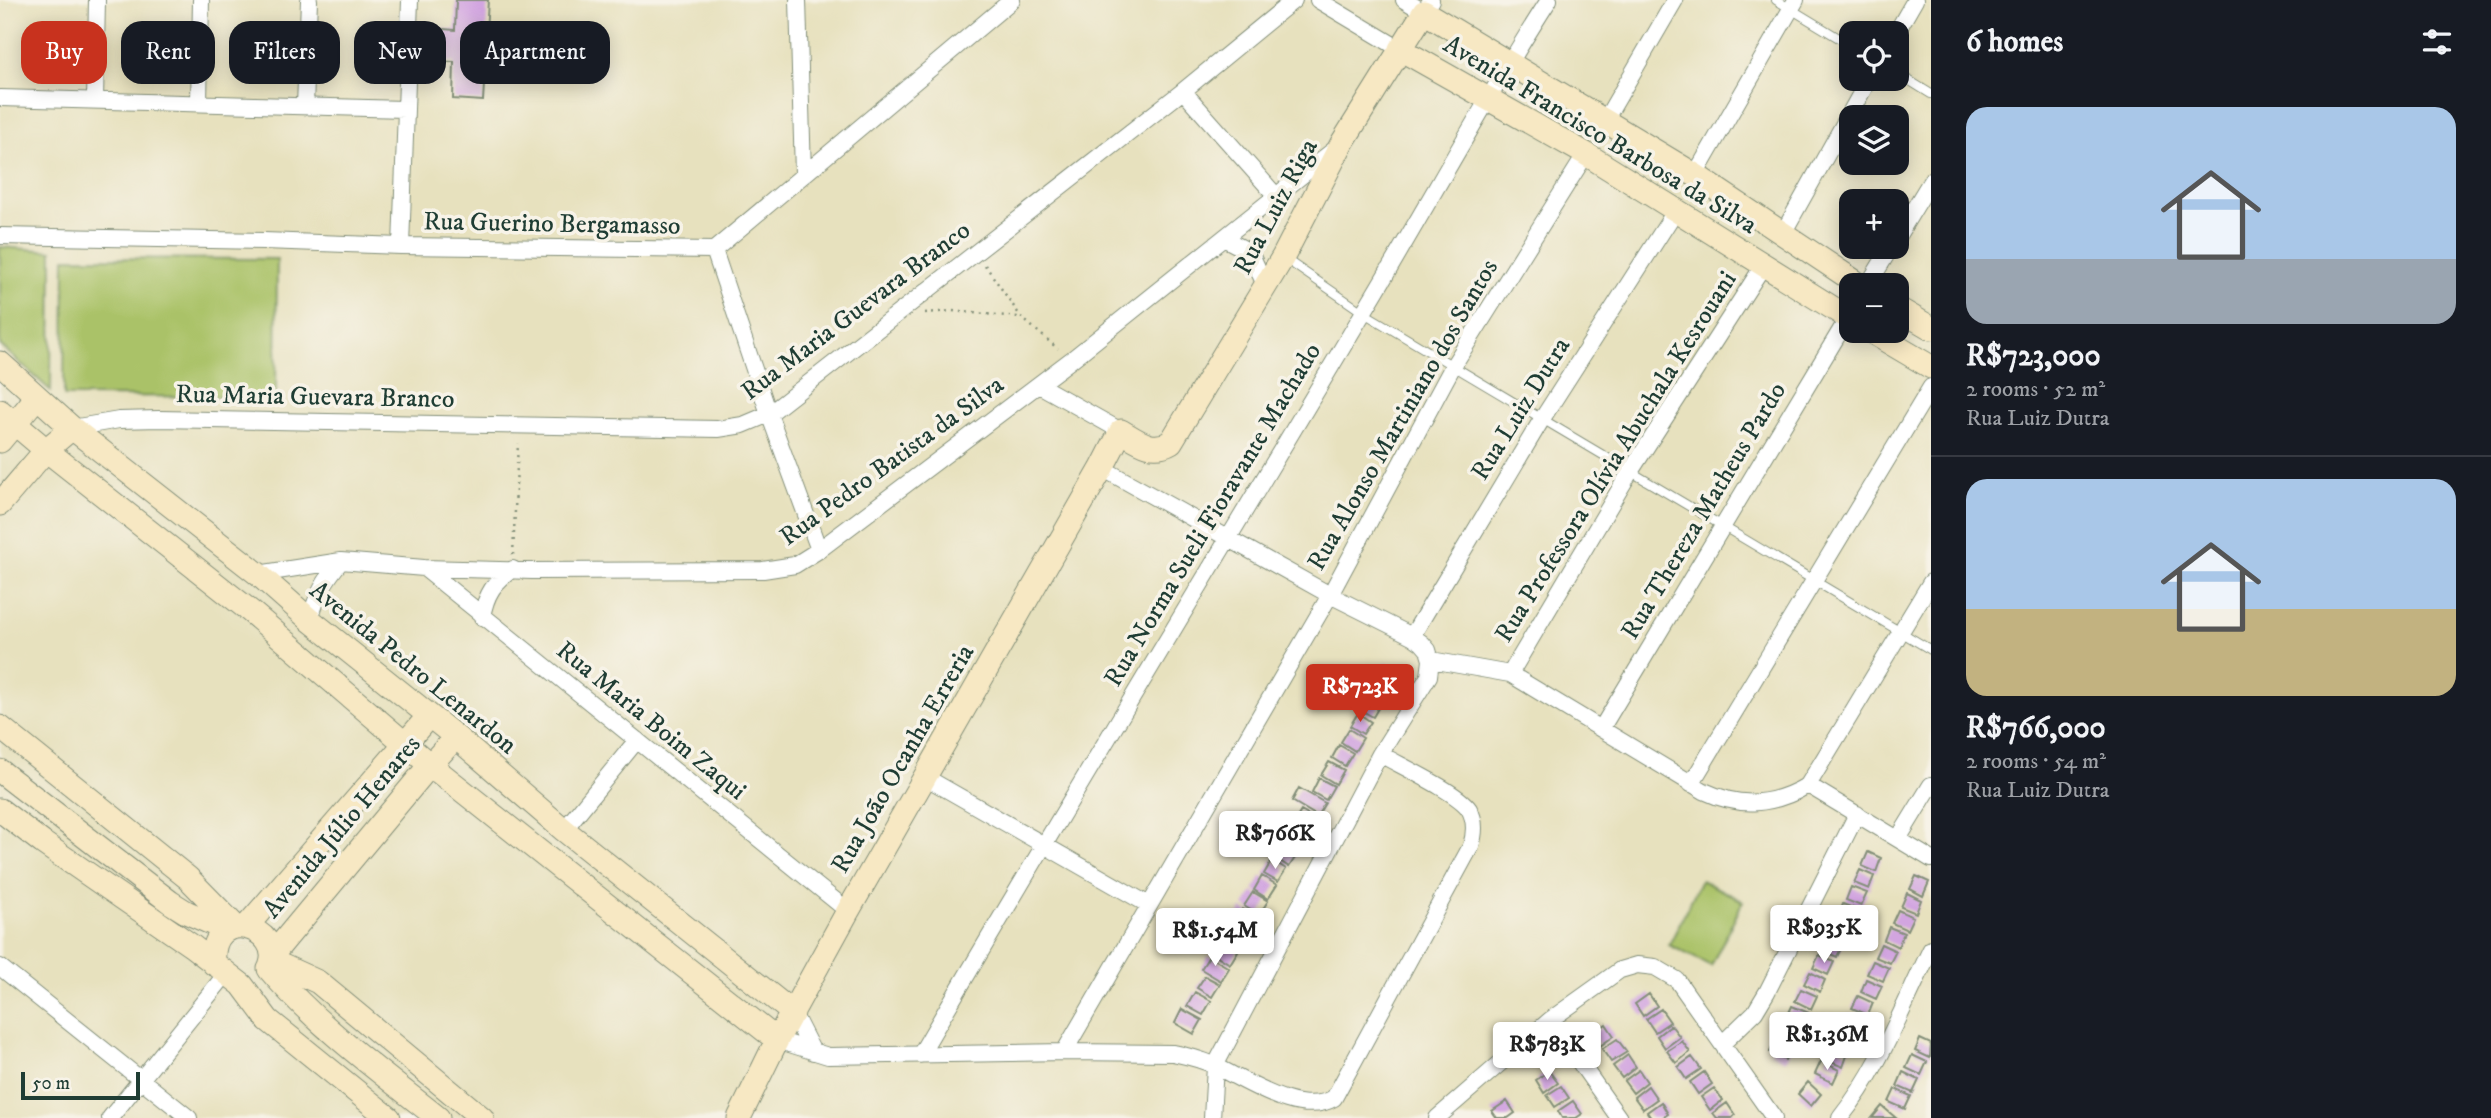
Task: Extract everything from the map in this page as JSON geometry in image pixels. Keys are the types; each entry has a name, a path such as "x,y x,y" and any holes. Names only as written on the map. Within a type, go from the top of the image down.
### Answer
{"street":[{"path":"95,101 97,0"},
{"path":"199,102 201,0"},
{"path":"305,106 309,0"},
{"path":"401,246 410,0"},
{"path":"798,0 803,174"},
{"name":"Rua Maria Guevara Branco","path":"72,428 119,420 159,419 718,429 743,425 769,414 1183,91 1294,0"},
{"name":"Avenida Francisco Barbosa da Silva","path":"1318,0 1586,154 1839,312"},
{"name":"Avenida Francisco Barbosa da Silva","path":"1404,0 1428,6 1508,63 1695,175 1841,273"},
{"name":"Rua Norma Sueli Fioravante Machado","path":"920,1055 1043,844 1364,313 1508,63 1549,0"},
{"path":"1604,122 1675,0"},
{"path":"1903,21 1916,0"},
{"name":"Rua Guerino Bergamasso","path":"0,236 401,246 714,250 1007,1"},
{"path":"1695,175 1787,3"},
{"name":"Rua Luiz Riga","path":"1121,431 1147,446 1164,446 1171,442 1266,287 1342,143 1428,6"},
{"path":"1183,91 1277,197"},
{"path":"1782,235 1862,91"},
{"path":"0,98 404,109"},
{"name":"Rua Pedro Batista da Silva","path":"257,574 341,561 424,568 532,571 763,570 795,565 819,550 1039,385 1342,143"},
{"name":"Rua Alonso Martiniano dos Santos","path":"1064,1052 1330,595 1453,366 1586,154"},
{"path":"1909,217 1931,181"},
{"name":"Rua Luiz Dutra","path":"1412,636 1542,419 1676,210"},
{"path":"1225,239 1250,252 1266,287"},
{"path":"714,250 769,414 819,550"},
{"name":"Rua Professora Olívia Abuchala Kesrouani","path":"1510,674 1630,472 1763,266"},
{"path":"1909,315 1931,328"},
{"name":"Rua Thereza Matheus Pardo","path":"1601,729 1839,337"},
{"path":"1890,343 1931,367"},
{"name":"Avenida Pedro Lenardon","path":"0,363 72,428 257,574 428,717 456,737 564,830 793,1013"},
{"path":"1039,385 1121,431"},
{"path":"1691,784 1931,387"},
{"path":"36,398 5,425 46,450 250,611 429,765 777,1040 828,1056 1064,1052 1173,1054 1188,1056 1215,1066 1297,1113 1315,1112 1326,1107 1334,1098 1471,846 1474,835 1473,817 1458,798 1380,754"},
{"path":"0,504 46,450 72,428"},
{"name":"Rua João Ocanha Erreria","path":"740,1118 777,1040 848,911 1121,431"},
{"path":"1102,468 1330,595 1423,642 1431,660 1429,676 1380,754 1215,1066 1212,1118"},
{"path":"310,620 315,599 323,583 341,561"},
{"name":"Rua Maria Boim Zaqui","path":"424,568 848,911"},
{"path":"482,617 490,591 498,580 513,569"},
{"path":"1431,660 1510,674 1691,784 1718,798 1749,804 1780,799 1808,785 1931,582"},
{"name":"Avenida Júlio Henares","path":"236,928 428,717"},
{"path":"0,727 188,878 236,928"},
{"name":"Avenida Júlio Henares","path":"271,961 429,765 456,737"},
{"path":"564,830 636,740"},
{"path":"0,771 170,902 186,912 262,936 271,961 290,994 329,1030 438,1118"},
{"path":"925,777 1149,905"},
{"path":"1808,785 1931,859"},
{"path":"1898,839 1931,785"},
{"path":"0,810 192,946 227,974 268,1020 389,1118"},
{"path":"1723,1044 1755,1012 1767,992 1857,814"},
{"path":"236,928 216,940 213,951 227,974 254,983 271,961"},
{"path":"1840,1118 1857,1096 1878,1060 1931,949"},
{"path":"271,961 318,982 482,1118"},
{"path":"1437,1118 1455,1112 1550,1020 1620,970 1637,965 1655,967 1677,980 1774,1118"},
{"path":"0,968 189,1118"},
{"path":"110,1118 227,974"},
{"path":"793,1013 813,1052"},
{"path":"1550,1020 1619,1118"}],"lane":[{"path":"1787,3 1839,37"},
{"path":"1909,80 1931,94"},
{"path":"1283,257 1364,313 1931,650"}],"path":[{"path":"977,253 1021,317 1071,360"},
{"path":"919,314 952,311 1021,317"},
{"path":"513,569 518,425"}],"green space":[{"path":"0,247 52,251 51,391 0,345"},
{"path":"65,258 277,259 276,397 64,396"},
{"path":"1701,880 1743,901 1711,966 1669,945"}],"building":[{"path":"456,0 488,0 487,21 460,21 460,84 484,84 483,101 453,99 454,62 446,62 446,29 455,30"},
{"path":"1386,663 1401,672 1392,687 1377,677"},
{"path":"1377,680 1390,688 1382,701 1369,693"},
{"path":"1367,695 1381,703 1373,717 1359,709"},
{"path":"1358,713 1371,722 1363,734 1350,726"},
{"path":"1349,729 1363,738 1355,751 1341,742"},
{"path":"1339,745 1353,753 1345,766 1332,758"},
{"path":"1329,762 1344,770 1336,784 1321,775"},
{"path":"1319,778 1334,786 1326,800 1312,792"},
{"path":"1299,788 1325,803 1317,816 1292,801"},
{"path":"1301,811 1315,819 1307,833 1293,824"},
{"path":"1277,818 1306,836 1298,849 1269,831"},
{"path":"1282,843 1298,853 1289,867 1274,857"},
{"path":"1868,852 1881,858 1876,872 1862,866"},
{"path":"1272,860 1286,869 1278,882 1264,874"},
{"path":"1860,870 1874,876 1869,889 1854,883"},
{"path":"1262,876 1277,885 1268,899 1254,890"},
{"path":"1916,876 1929,882 1923,896 1910,889"},
{"path":"1851,887 1867,893 1861,906 1846,900"},
{"path":"1253,892 1268,901 1259,915 1244,906"},
{"path":"1907,893 1921,900 1916,913 1901,907"},
{"path":"1843,904 1858,910 1852,924 1838,917"},
{"path":"1242,909 1259,919 1250,932 1234,922"},
{"path":"1898,910 1913,917 1907,930 1892,923"},
{"path":"1834,921 1849,927 1844,940 1829,934"},
{"path":"1234,925 1248,934 1239,948 1225,938"},
{"path":"1889,927 1904,933 1898,947 1884,940"},
{"path":"1827,937 1843,944 1837,957 1821,950"},
{"path":"1218,939 1238,951 1230,964 1211,952"},
{"path":"1881,944 1896,951 1890,963 1875,957"},
{"path":"1819,955 1834,962 1828,975 1813,968"},
{"path":"1209,956 1229,968 1221,981 1201,969"},
{"path":"1873,961 1889,968 1883,981 1867,974"},
{"path":"1810,972 1825,980 1820,992 1804,984"},
{"path":"1205,976 1220,984 1212,997 1197,988"},
{"path":"1866,979 1882,986 1876,999 1861,992"},
{"path":"1801,989 1817,996 1811,1009 1795,1001"},
{"path":"1195,992 1211,1001 1203,1015 1187,1006"},
{"path":"1649,994 1657,1006 1643,1016 1635,1004"},
{"path":"1858,996 1873,1003 1868,1015 1852,1008"},
{"path":"1792,1006 1809,1013 1802,1027 1786,1019"},
{"path":"1182,1009 1202,1020 1194,1034 1175,1023"},
{"path":"1661,1009 1670,1022 1655,1032 1646,1019"},
{"path":"1849,1013 1864,1020 1858,1032 1843,1025"},
{"path":"1785,1022 1801,1030 1795,1043 1779,1036"},
{"path":"1606,1024 1614,1036 1600,1046 1592,1034"},
{"path":"1671,1025 1680,1037 1665,1048 1657,1036"},
{"path":"1840,1030 1856,1037 1850,1051 1834,1043"},
{"path":"1617,1039 1627,1052 1611,1062 1602,1049"},
{"path":"1776,1039 1792,1047 1785,1060 1770,1052"},
{"path":"1920,1039 1931,1044 1930,1058 1915,1051"},
{"path":"1682,1041 1690,1052 1676,1063 1667,1051"},
{"path":"1833,1046 1848,1053 1843,1067 1826,1060"},
{"path":"1628,1055 1636,1067 1622,1078 1613,1066"},
{"path":"1912,1055 1927,1062 1921,1075 1906,1068"},
{"path":"1692,1057 1701,1069 1686,1079 1678,1067"},
{"path":"1821,1061 1839,1070 1833,1083 1815,1074"},
{"path":"1639,1070 1647,1082 1633,1093 1624,1081"},
{"path":"1549,1071 1558,1083 1544,1093 1536,1080"},
{"path":"1704,1072 1712,1084 1698,1094 1690,1082"},
{"path":"1903,1072 1919,1080 1913,1093 1897,1086"},
{"path":"1808,1082 1821,1094 1811,1106 1798,1094"},
{"path":"1561,1086 1569,1098 1555,1107 1547,1095"},
{"path":"1648,1086 1657,1099 1643,1109 1634,1097"},
{"path":"1714,1088 1723,1100 1710,1110 1701,1097"},
{"path":"1895,1089 1911,1096 1905,1109 1889,1102"},
{"path":"1507,1101 1515,1113 1508,1118 1497,1118 1492,1111"},
{"path":"1573,1101 1582,1114 1576,1118 1562,1118 1558,1111"},
{"path":"1661,1102 1668,1114 1662,1118 1651,1118 1647,1112"},
{"path":"1727,1103 1735,1115 1732,1118 1717,1118 1713,1113"},
{"path":"1882,1106 1896,1118 1872,1118"}]}
